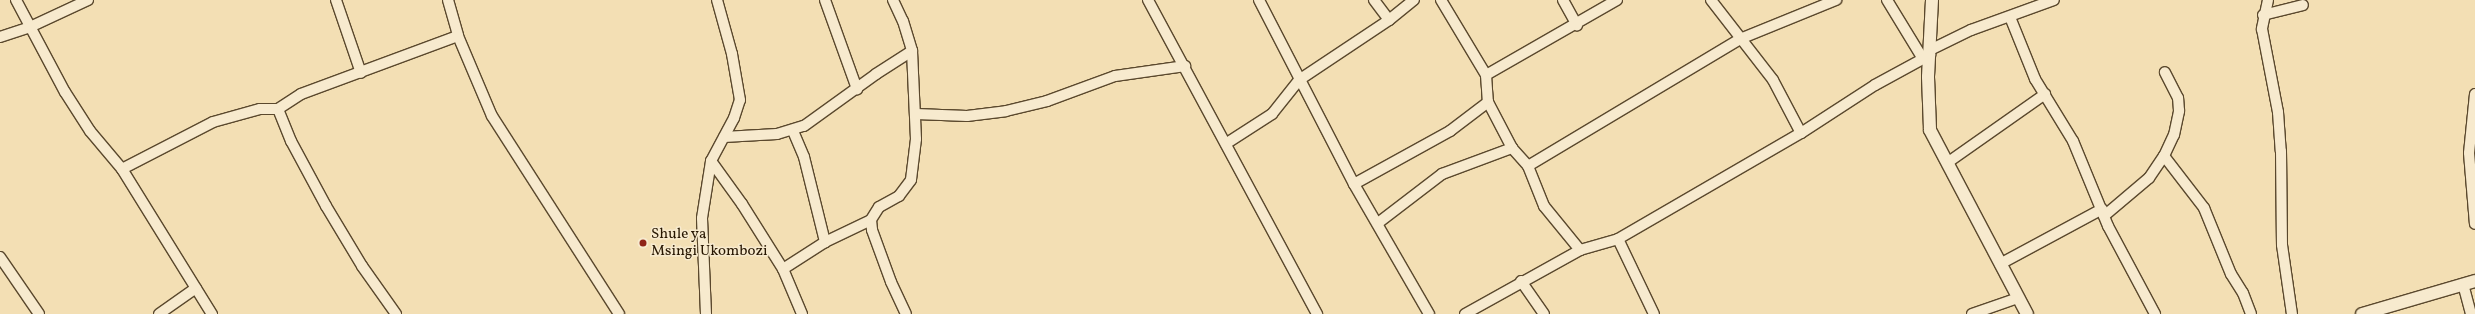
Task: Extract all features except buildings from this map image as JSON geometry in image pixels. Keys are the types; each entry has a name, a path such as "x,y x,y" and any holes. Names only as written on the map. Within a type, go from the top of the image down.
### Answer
{"street":[{"path":"16,0 90,131 122,169 212,314"},
{"path":"0,37 30,27 88,0"},
{"path":"336,0 361,73"},
{"path":"448,0 458,36 492,116 619,314"},
{"path":"706,314 702,218 711,161 734,118 740,100 732,54 717,0"},
{"path":"825,0 856,89"},
{"path":"784,268 825,242 871,220 879,207 899,196 911,180 916,139 912,51 904,21 893,0"},
{"path":"1148,0 1227,143 1296,278 1317,314"},
{"path":"1259,0 1354,184 1378,223 1429,314"},
{"path":"1374,0 1389,20"},
{"path":"1227,143 1272,114 1299,80 1389,20 1414,0"},
{"path":"1441,0 1486,75 1488,102 1512,148 1528,166 1544,206 1580,250"},
{"path":"1563,0 1577,25"},
{"path":"1486,75 1577,25 1617,0"},
{"path":"1711,0 1773,80 1801,133"},
{"path":"1528,166 1740,39 1836,0"},
{"path":"1887,0 1927,54"},
{"path":"1932,0 1927,54 1928,115 1930,130 2027,314"},
{"path":"1465,314 1521,281 1580,250 1618,239 1801,133 1875,85 1971,30 2010,18 2054,0"},
{"path":"2268,0 2264,15 2263,37 2278,112 2281,150 2282,245 2292,314"},
{"path":"2264,15 2303,5"},
{"path":"2010,18 2035,79 2073,141 2103,213 2154,314"},
{"path":"122,169 213,122 260,109 278,109 301,94 458,36"},
{"path":"724,137 750,137 793,131 912,51"},
{"path":"916,114 968,116 1006,111 1047,101 1115,76 1185,66"},
{"path":"2000,264 2103,213 2144,184 2164,156 2174,135 2179,111 2178,98 2165,72"},
{"path":"1947,164 2045,94"},
{"path":"2475,94 2469,153 2475,224"},
{"path":"1354,184 1450,131 1488,102"},
{"path":"278,109 292,141 326,206 362,266 396,314"},
{"path":"793,131 804,156 825,242"},
{"path":"1378,223 1442,174 1512,148"},
{"path":"2164,156 2204,208 2231,274 2243,293 2251,314"},
{"path":"711,161 742,204 784,268 802,314"},
{"path":"871,220 872,230 891,282 906,314"},
{"path":"1618,239 1654,314"},
{"path":"0,257 39,314"},
{"path":"1521,281 1544,314"},
{"path":"2362,314 2385,310 2475,281"},
{"path":"2463,284 2471,314"},
{"path":"159,314 196,288"},
{"path":"1972,314 2018,298"}],"place":[{"name":"Shule ya Msingi Ukombozi","path":"643,243"}]}
